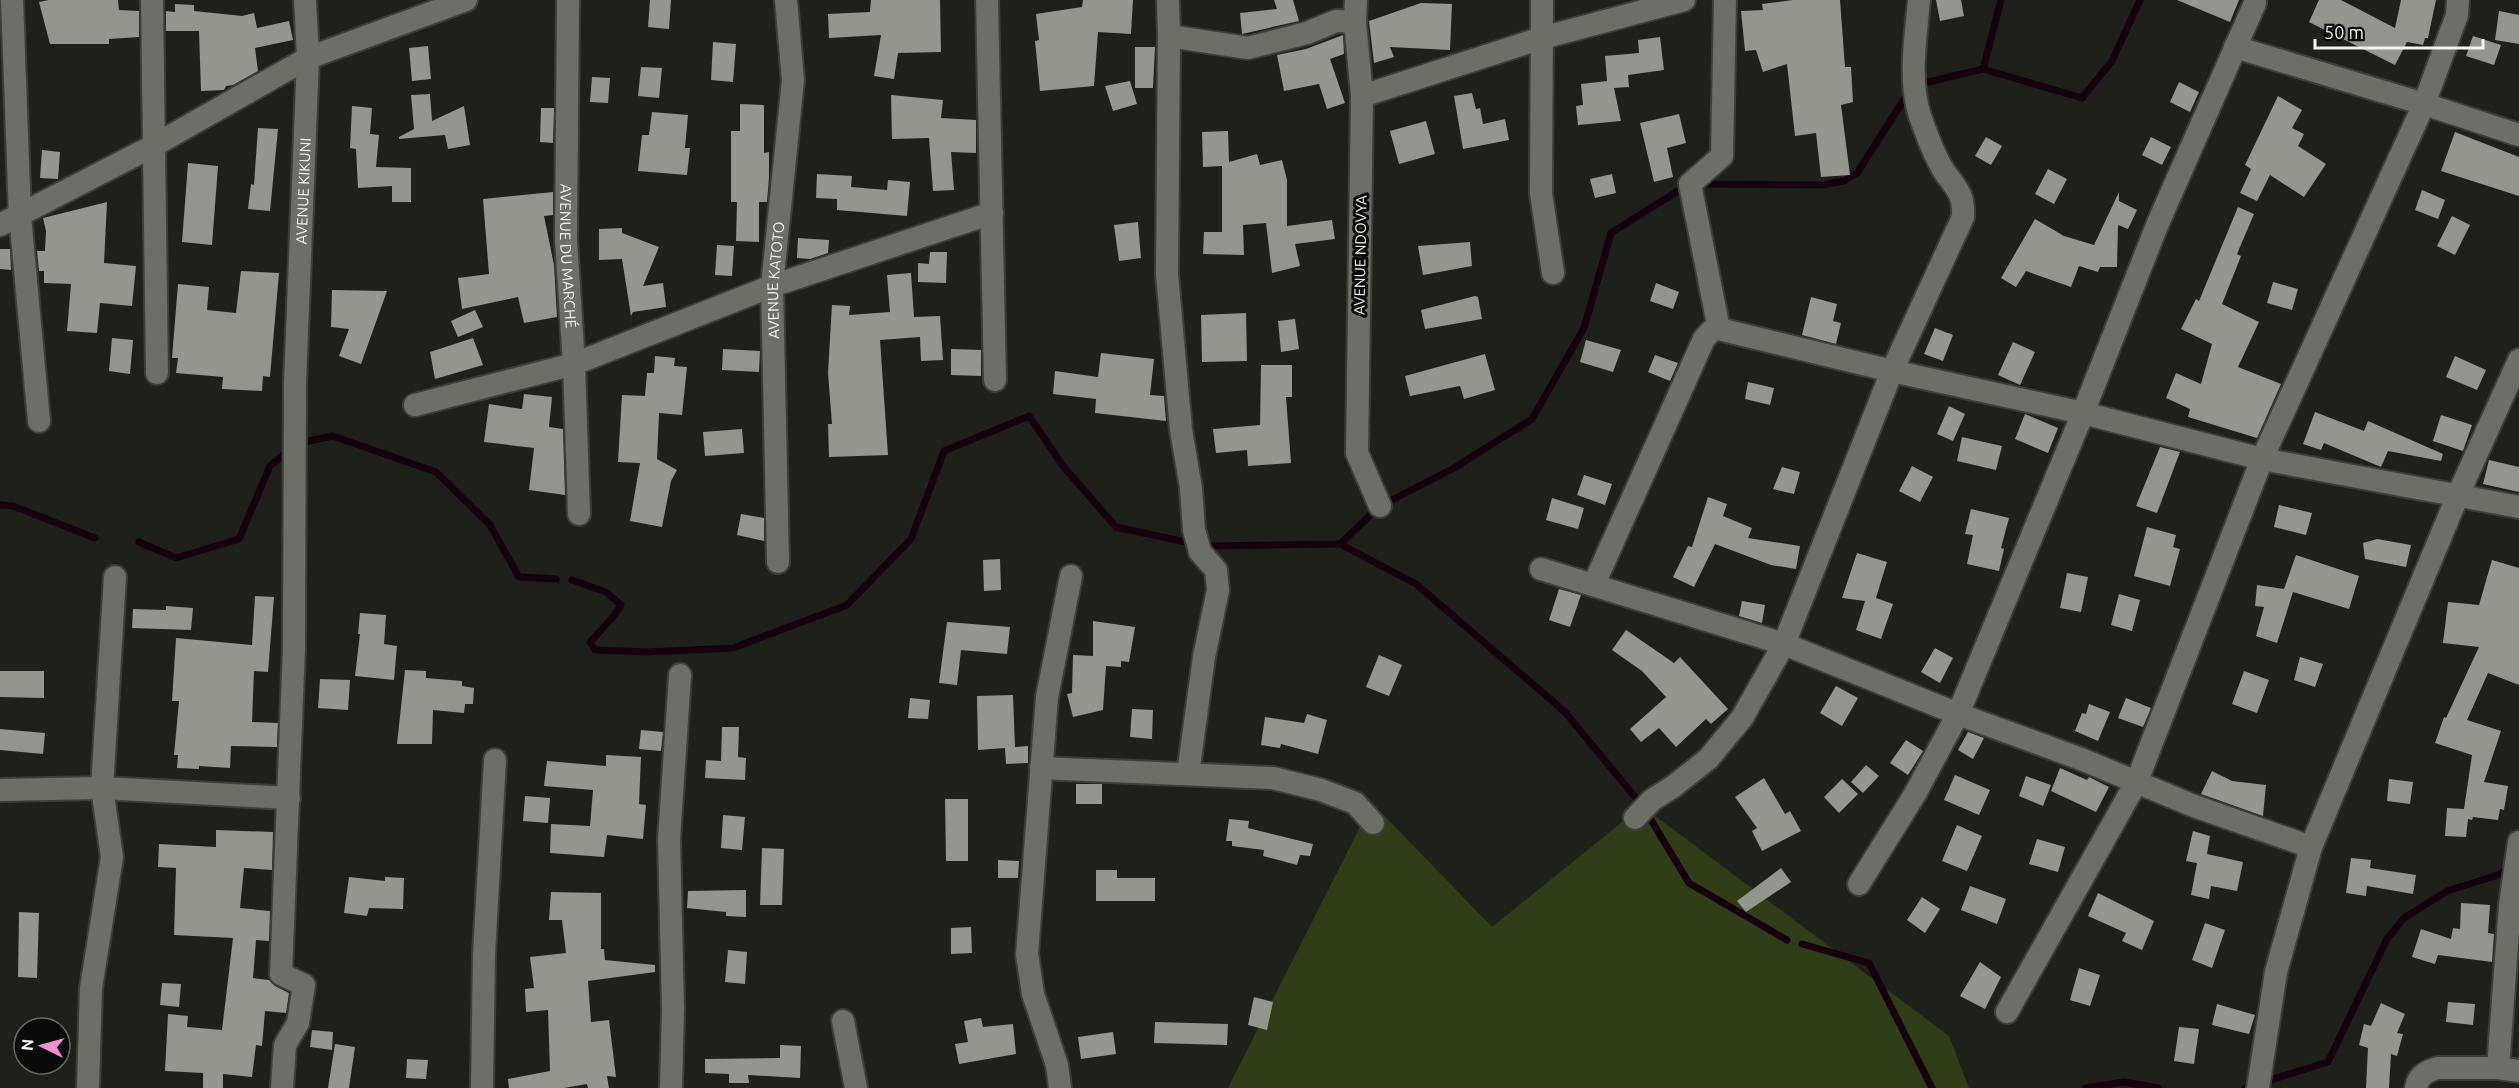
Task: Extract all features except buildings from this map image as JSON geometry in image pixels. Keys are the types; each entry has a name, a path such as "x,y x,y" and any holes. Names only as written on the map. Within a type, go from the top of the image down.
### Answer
{"street":[{"path":"12,0 10,221 39,421"},
{"path":"152,0 157,373"},
{"name":"AVENUE KIKUNI","path":"282,1088 285,1045 298,1023 304,985 281,974 294,648 295,382 308,58 304,0"},
{"path":"10,221 153,146 308,58 466,0"},
{"name":"AVENUE DU MARCHÉ","path":"568,0 566,240 574,364 579,514"},
{"name":"AVENUE KATOTO","path":"778,562 772,286 793,80 786,0"},
{"path":"987,0 994,380"},
{"path":"1168,0 1167,273 1181,430 1191,488 1194,530 1200,552 1216,570 1218,590 1204,657 1188,774"},
{"path":"1542,0 1541,193 1553,273"},
{"path":"1362,96 1542,38 1684,0"},
{"path":"1719,329 1690,184 1722,156 1725,0"},
{"path":"1635,818 1652,800 1708,759 1742,718 1784,644 1892,371 1963,217 1964,202 1957,186 1944,170 1920,115 1912,77 1919,0"},
{"path":"2007,1012 2137,781 2262,459 2424,104 2457,15 2458,0"},
{"path":"1859,884 1916,794 1958,714 2083,413 2158,223 2255,3"},
{"path":"1169,36 1248,48 1298,36 1355,11"},
{"name":"AVENUE NDOVYA","path":"1355,11 1362,96 1357,453 1380,506"},
{"path":"2235,47 2519,135"},
{"path":"415,405 574,364 772,286 992,213"},
{"path":"1594,584 1704,339 1711,331 1719,329 1892,371 2083,413 2262,459 2519,507"},
{"path":"2258,1083 2276,972 2311,847 2458,495 2519,360"},
{"path":"1541,569 1784,644 1958,714 2137,781 2194,806 2311,847"},
{"path":"1060,1088 1057,1065 1033,994 1027,954 1047,697 1071,576"},
{"path":"88,1088 91,988 112,857 102,788 115,577"},
{"path":"671,1088 673,1009 669,839 680,675"},
{"path":"482,1088 484,954 495,760"},
{"path":"1041,768 1273,778 1321,790 1356,803 1373,823"},
{"path":"0,790 102,788 289,798"},
{"path":"2416,1088 2418,1080 2428,1070 2438,1068 2509,1070 2510,905 2519,842"},
{"path":"843,1021 856,1088"}],"green space":[{"path":"1372,803 1492,927 1642,806 1949,1036 1969,1088 1228,1088"}],"waterway":[{"path":"1983,69 2001,0"},
{"path":"1920,84 1983,69 2082,98 2112,61 2140,0"},
{"path":"1700,184 1822,185 1844,181 1857,173 1908,93"},
{"path":"1340,544 1380,506 1454,468 1532,419 1584,328 1611,233 1686,186"},
{"path":"572,580 606,592 621,605 590,642 595,650 647,652 733,648 847,605 911,539 944,451 1029,416 1063,466 1116,527 1190,543"},
{"path":"304,442 333,436 436,472 490,525 519,577 556,579"},
{"path":"139,542 176,558 239,539 270,466 288,451"},
{"path":"0,505 13,506 95,538"},
{"path":"1207,546 1340,544 1416,584 1564,711 1640,803"},
{"path":"1648,815 1689,883 1787,940"},
{"path":"2245,1088 2328,1062 2387,939 2404,918 2447,891 2498,875 2507,869"},
{"path":"1802,944 1869,963 1932,1088"},
{"path":"2086,1088 2124,1082 2159,1088"}]}
